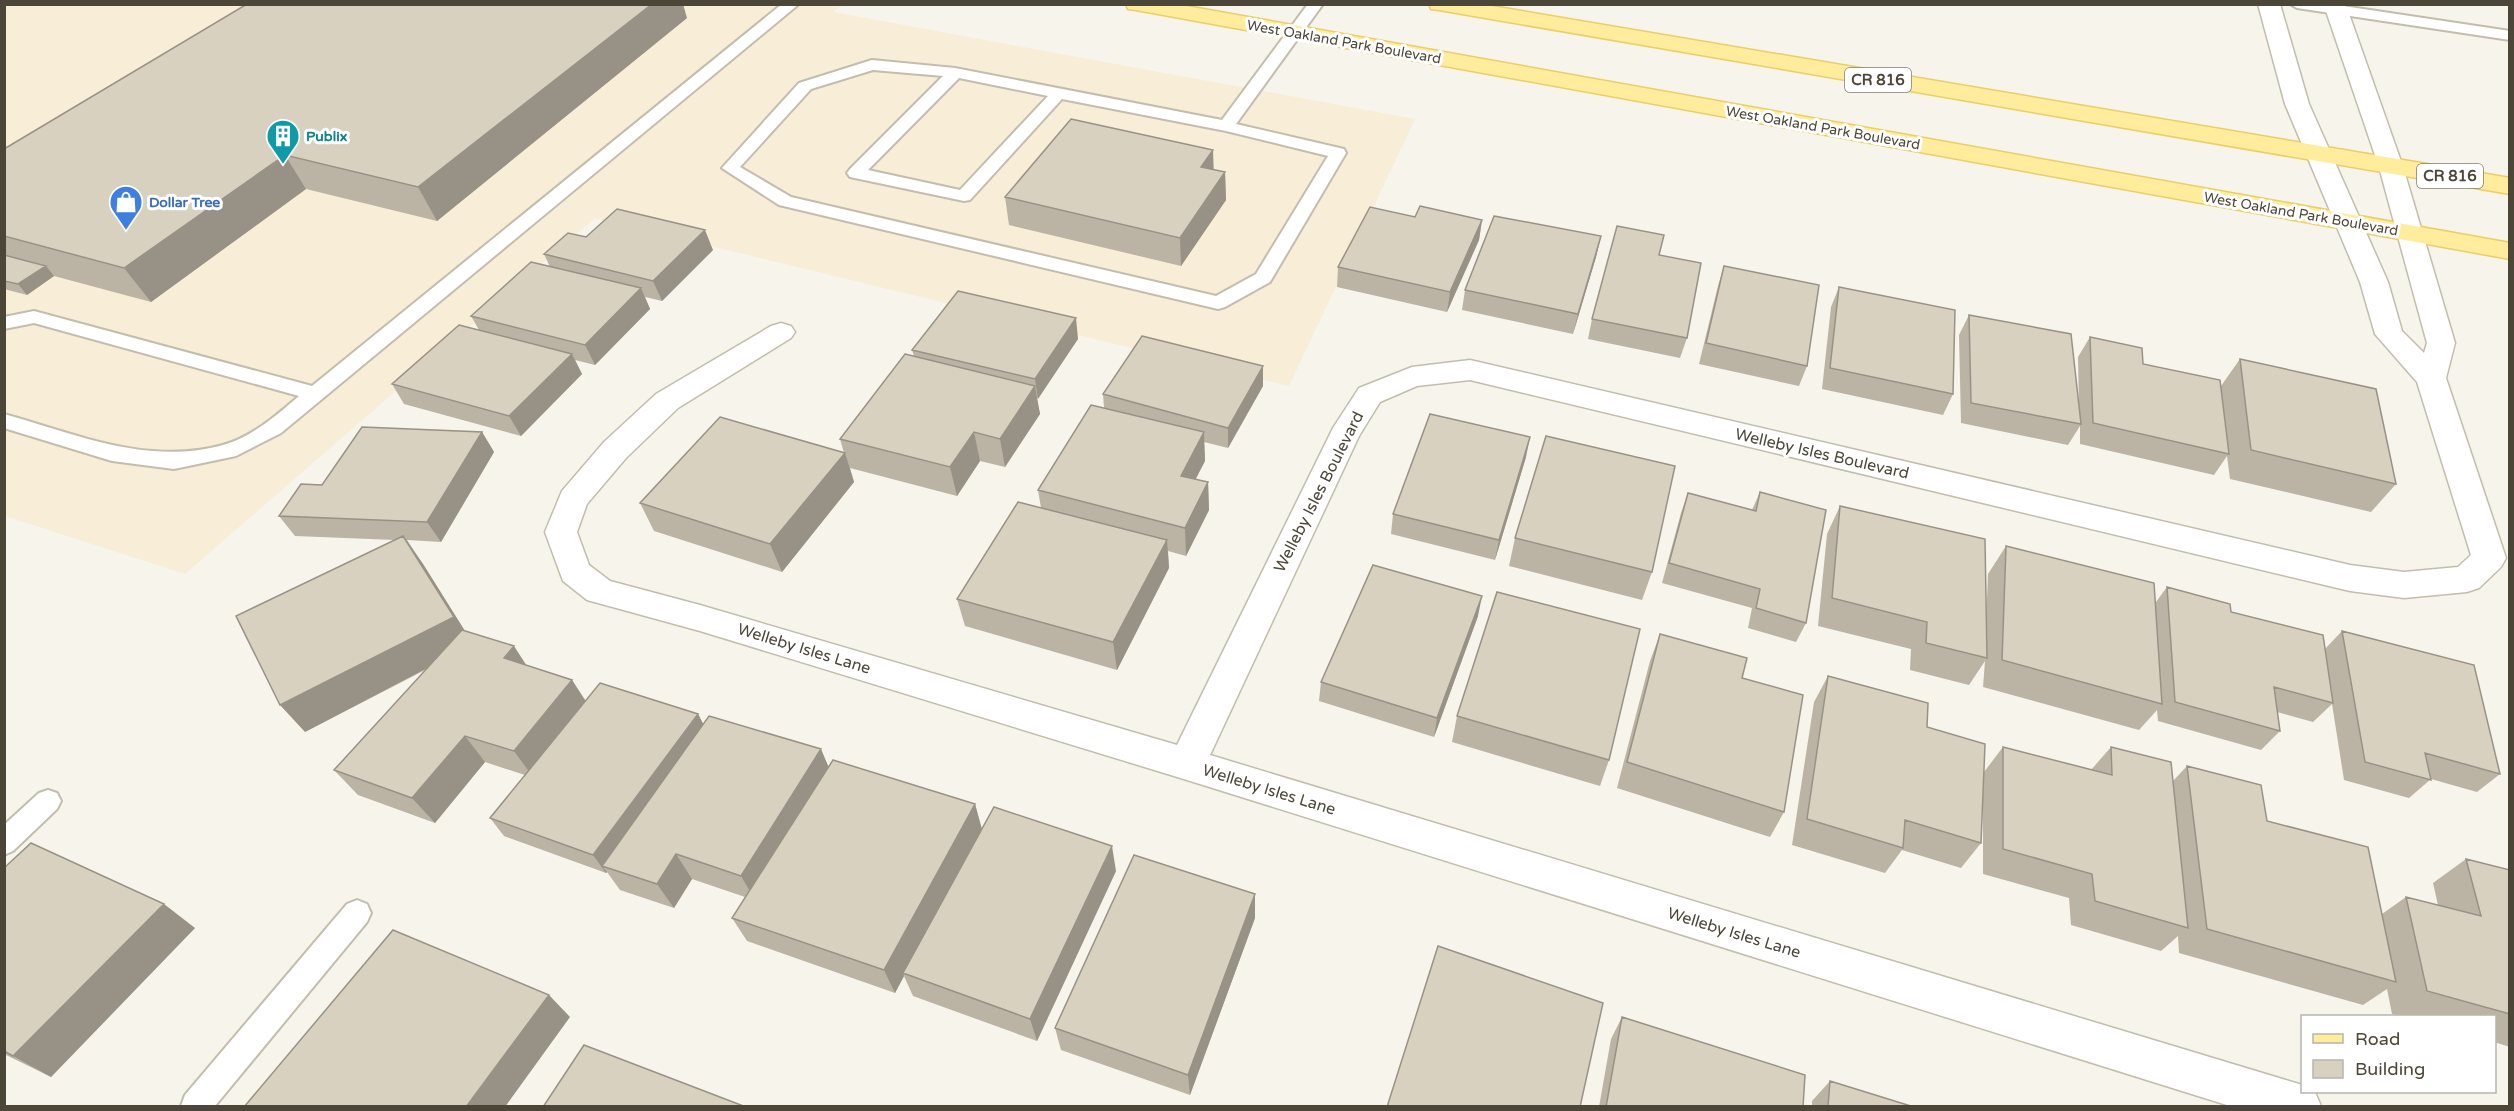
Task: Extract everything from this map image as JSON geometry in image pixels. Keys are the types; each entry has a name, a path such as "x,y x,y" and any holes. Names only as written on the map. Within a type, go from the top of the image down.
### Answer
{"main road":[{"name":"West Oakland Park Boulevard","path":"1136,4 2510,251"},
{"name":"CR 816","path":"1439,4 2510,186"}],"street":[{"name":"Welleby Isles Boulevard","path":"1188,765 1344,436 1369,395 1412,377 1470,370 2350,578 2404,585 2467,579 2499,560 2431,378 2389,334 2374,282 2317,155 2297,104 2269,4"},
{"path":"2337,11 2391,166 2440,342 2431,378"},
{"name":"Welleby Isles Lane","path":"781,332 667,401 615,450 573,499 561,532 575,572 599,591 711,621 1188,765 2299,1107"}],"lane":[{"path":"4,421 112,454 174,461 229,451 274,428 792,4"},
{"path":"1226,126 1316,4"},
{"path":"2297,4 2510,36"},
{"path":"872,65 955,73 1226,126 1338,153 1263,278 1218,303 785,201 730,168 805,86 872,65"},
{"path":"955,73 856,173 964,196 1059,93"},
{"path":"4,323 34,317 316,394"},
{"path":"4,843 48,801"},
{"path":"196,1107 357,913"}],"shaded area":[{"path":"5,5 842,5 833,12 1415,119 1289,386 595,218 185,574 5,516"}],"building":[{"name":"Publix","path":"247,4 652,4 418,187 285,155 124,268 4,236 4,149"},
{"path":"1071,119 1213,150 1201,167 1225,172 1180,238 1005,197"},
{"path":"1420,206 1482,220 1450,292 1338,267 1370,207 1415,217"},
{"path":"617,209 705,230 653,281 544,254 568,233 586,237"},
{"path":"1494,216 1601,236 1578,314 1465,290"},
{"path":"1617,226 1664,235 1659,255 1701,263 1687,338 1592,319"},
{"path":"4,255 46,266 18,284 4,281"},
{"path":"531,262 641,288 585,345 471,316"},
{"path":"1724,266 1819,285 1807,366 1706,343"},
{"path":"1839,287 1955,310 1953,394 1830,368"},
{"path":"958,291 1076,318 1035,379 912,350"},
{"path":"1969,315 2071,334 2081,424 1971,403"},
{"path":"459,325 572,354 509,416 392,384"},
{"path":"1142,336 1263,366 1228,428 1103,394"},
{"path":"2090,337 2142,348 2143,364 2220,380 2229,454 2093,423"},
{"path":"905,354 1035,386 1000,439 974,432 950,467 840,439"},
{"path":"2240,359 2376,389 2396,484 2251,450"},
{"path":"1091,405 1204,432 1181,476 1208,482 1185,528 1038,490"},
{"path":"1430,414 1530,437 1499,540 1393,514"},
{"path":"720,417 845,453 770,544 640,503"},
{"path":"362,427 482,432 427,522 279,516 301,484 322,485"},
{"path":"1546,436 1675,466 1652,572 1515,538"},
{"path":"1760,492 1826,510 1806,623 1756,608 1760,589 1669,563 1688,493 1756,511"},
{"path":"1018,502 1167,540 1113,642 957,599"},
{"path":"1840,506 1985,539 1987,658 1926,643 1927,622 1832,598"},
{"path":"403,536 454,617 280,705 236,616"},
{"path":"2006,546 2154,583 2162,704 2002,660"},
{"path":"1373,565 1482,596 1437,718 1321,682"},
{"path":"2167,587 2230,604 2231,612 2323,635 2333,703 2274,687 2280,731 2175,702"},
{"path":"1497,592 1640,629 1609,760 1457,716"},
{"path":"462,630 514,646 504,658 572,680 514,751 465,736 412,798 334,770"},
{"path":"2342,631 2474,665 2500,774 2425,753 2431,780 2365,762"},
{"path":"1660,634 1747,658 1742,678 1803,695 1784,812 1627,762"},
{"path":"1828,676 1928,703 1927,727 1985,744 1981,843 1905,820 1903,848 1807,819"},
{"path":"600,683 698,714 593,855 490,818"},
{"path":"709,716 821,749 741,876 676,854 657,884 602,866"},
{"path":"2003,747 2112,775 2111,747 2171,762 2188,928 2095,901 2092,874 2003,849"},
{"path":"833,760 975,804 884,970 732,918"},
{"path":"2187,766 2261,785 2267,821 2368,847 2396,982 2207,929"},
{"path":"994,807 1112,846 1030,1019 903,973"},
{"path":"31,843 164,904 13,1056 4,1051 4,868"},
{"path":"1134,855 1255,894 1188,1075 1055,1028"},
{"path":"2466,859 2510,870 2510,1014 2427,991 2406,897 2481,916"},
{"path":"393,930 549,995 466,1107 244,1107"},
{"path":"1438,946 1603,1003 1580,1107 1387,1107"},
{"path":"1622,1017 1805,1075 1803,1107 1606,1107"},
{"path":"584,1045 746,1107 543,1107"},
{"path":"1830,1081 1914,1107 1828,1107"}],"place":[{"name":"Publix","path":"283,165"},
{"name":"Dollar Tree","path":"126,231"}]}
